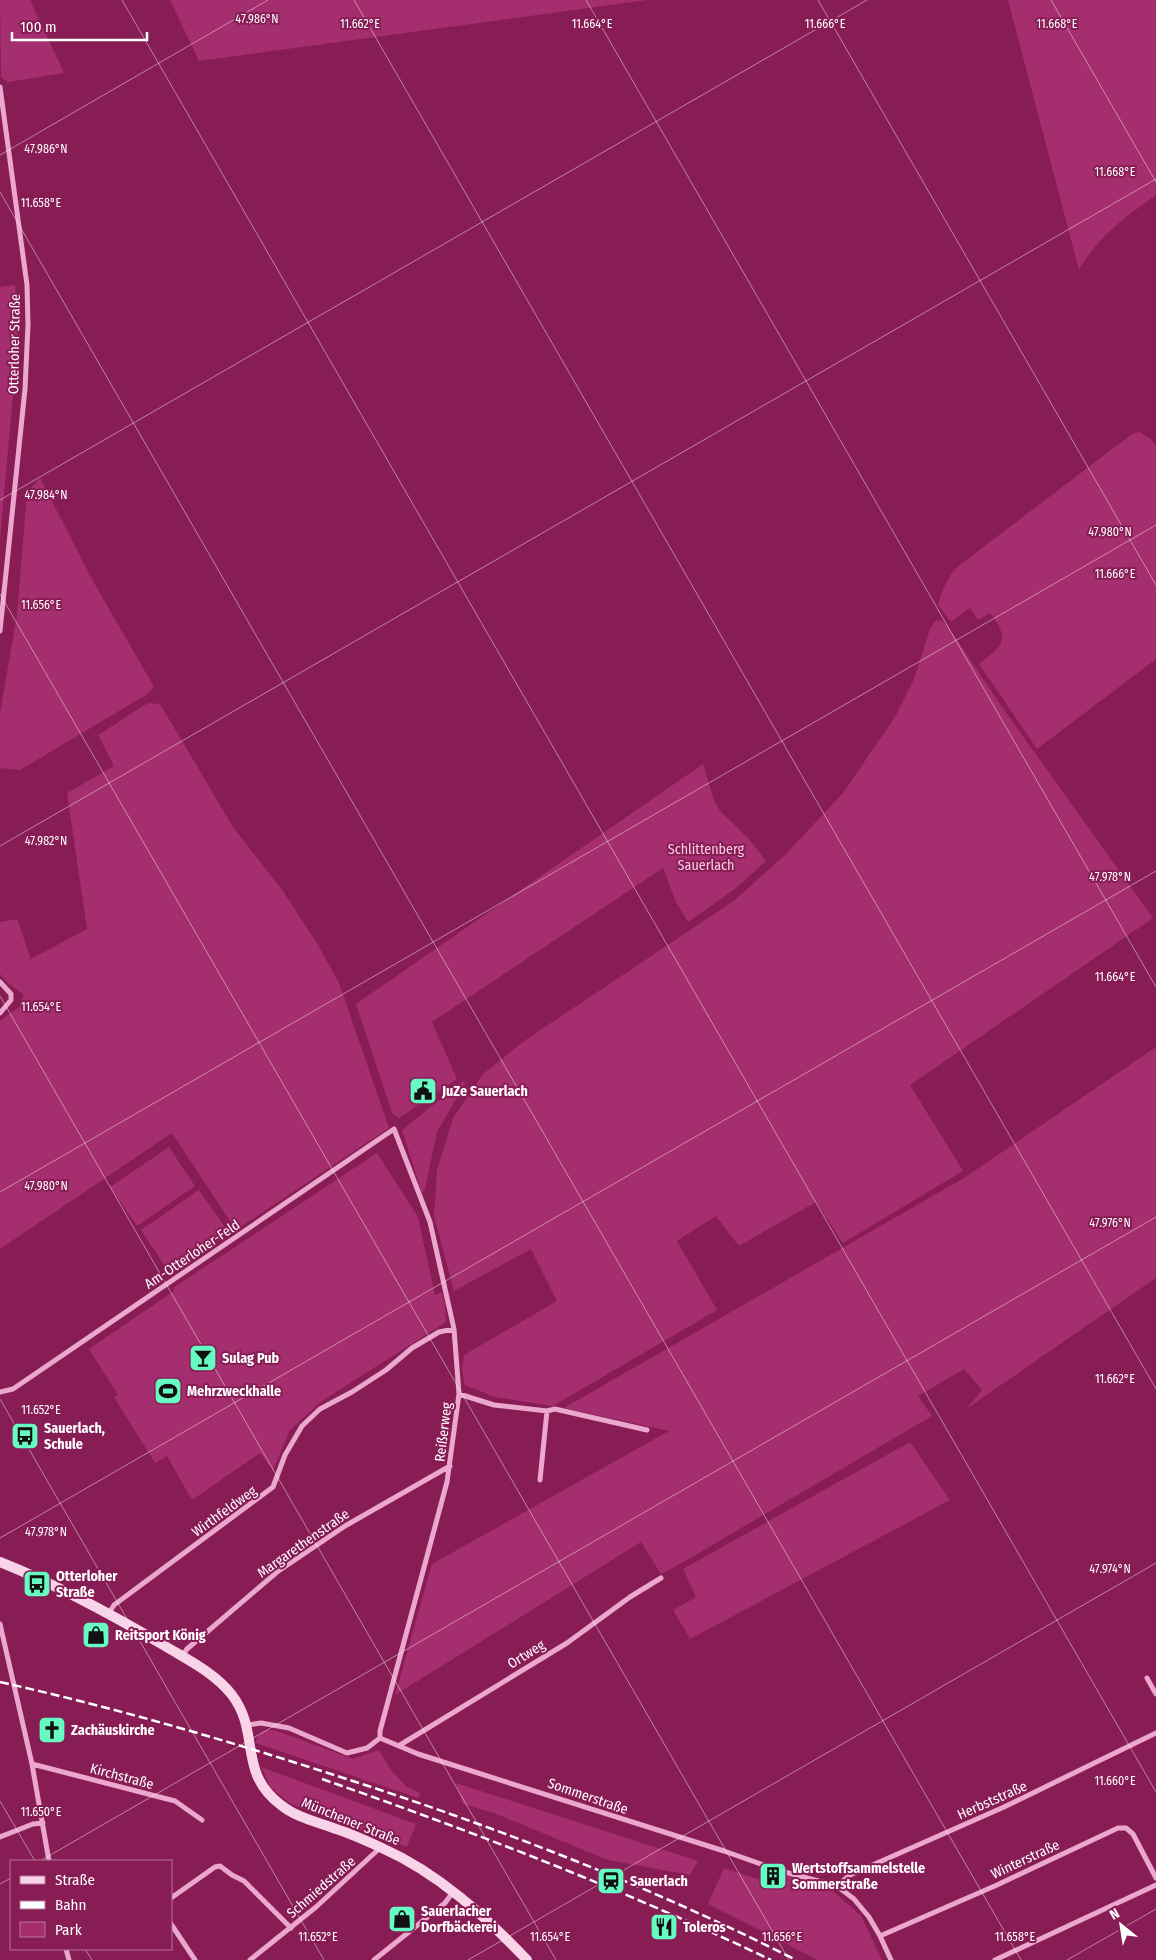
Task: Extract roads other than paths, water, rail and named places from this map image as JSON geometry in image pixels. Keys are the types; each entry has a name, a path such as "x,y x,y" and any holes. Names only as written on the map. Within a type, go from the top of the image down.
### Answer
{"main road":[{"name":"Münchener Straße","path":"0,1562 56,1586 109,1613 182,1656 210,1675 232,1694 241,1709 247,1726 256,1776 272,1797 282,1806 300,1816 381,1847 406,1859 453,1892 488,1920 528,1960"}],"street":[{"name":"Otterloher Straße","path":"0,87 27,286 28,358 0,631"},
{"path":"0,982 11,994 11,1000 0,1012"},
{"name":"Reißerweg","path":"380,1738 450,1466 459,1394 454,1329 430,1222 394,1129"},
{"name":"Am-Otterloher-Feld","path":"0,1392 13,1389 394,1129"},
{"name":"Wirthfeldweg","path":"109,1613 114,1605 273,1487 285,1455 302,1426 320,1409 352,1392 386,1370 412,1348 439,1332 454,1329"},
{"path":"459,1394 494,1405 547,1411 555,1410 647,1430"},
{"path":"540,1480 547,1411"},
{"name":"Margarethenstraße","path":"182,1656 277,1572 345,1526 450,1466"},
{"name":"Ortweg","path":"400,1745 567,1643 630,1597 661,1578"},
{"path":"0,1624 32,1764 49,1860"},
{"path":"1147,1678 1156,1694"},
{"path":"247,1726 261,1723 289,1728 347,1753 367,1748 380,1738"},
{"name":"Herbststraße","path":"837,1886 850,1875 1004,1807 1156,1733"},
{"name":"Sommerstraße","path":"380,1738 418,1754 724,1851 781,1871 837,1886 861,1907 880,1936 891,1960"},
{"name":"Kirchstraße","path":"32,1764 174,1801 202,1820"},
{"path":"0,1837 43,1822"},
{"name":"Winterstraße","path":"880,1936 997,1885 1118,1828 1126,1828 1133,1834 1156,1878"},
{"name":"Schmiedstraße","path":"250,1960 358,1871 381,1847"},
{"path":"172,1897 215,1867 220,1866 244,1881 291,1928"},
{"path":"995,1960 1156,1885"},
{"path":"374,1960 445,1903 453,1892"},
{"path":"172,1926 195,1960"}],"railway":[{"path":"0,1682 84,1702 249,1748 450,1814 625,1881 740,1932 796,1960"},
{"path":"322,1779 549,1863 716,1934 771,1960"}],"place":[{"name":"JuZe Sauerlach","path":"423,1091"},
{"name":"Sulag Pub","path":"203,1358"},
{"name":"Mehrzweckhalle","path":"168,1391"},
{"name":"Sauerlach, Schule","path":"25,1436"},
{"name":"Otterloher Straße","path":"37,1584"},
{"name":"Reitsport König","path":"96,1635"},
{"name":"Zachäuskirche","path":"52,1730"},
{"name":"Wertstoffsammelstelle Sommerstraße","path":"773,1876"},
{"name":"Sauerlach","path":"611,1881"},
{"name":"Sauerlacher Dorfbäckerei","path":"402,1919"},
{"name":"Toleros","path":"664,1927"}],"park label":[{"name":"Schlittenberg Sauerlach","path":"706,858"}]}
